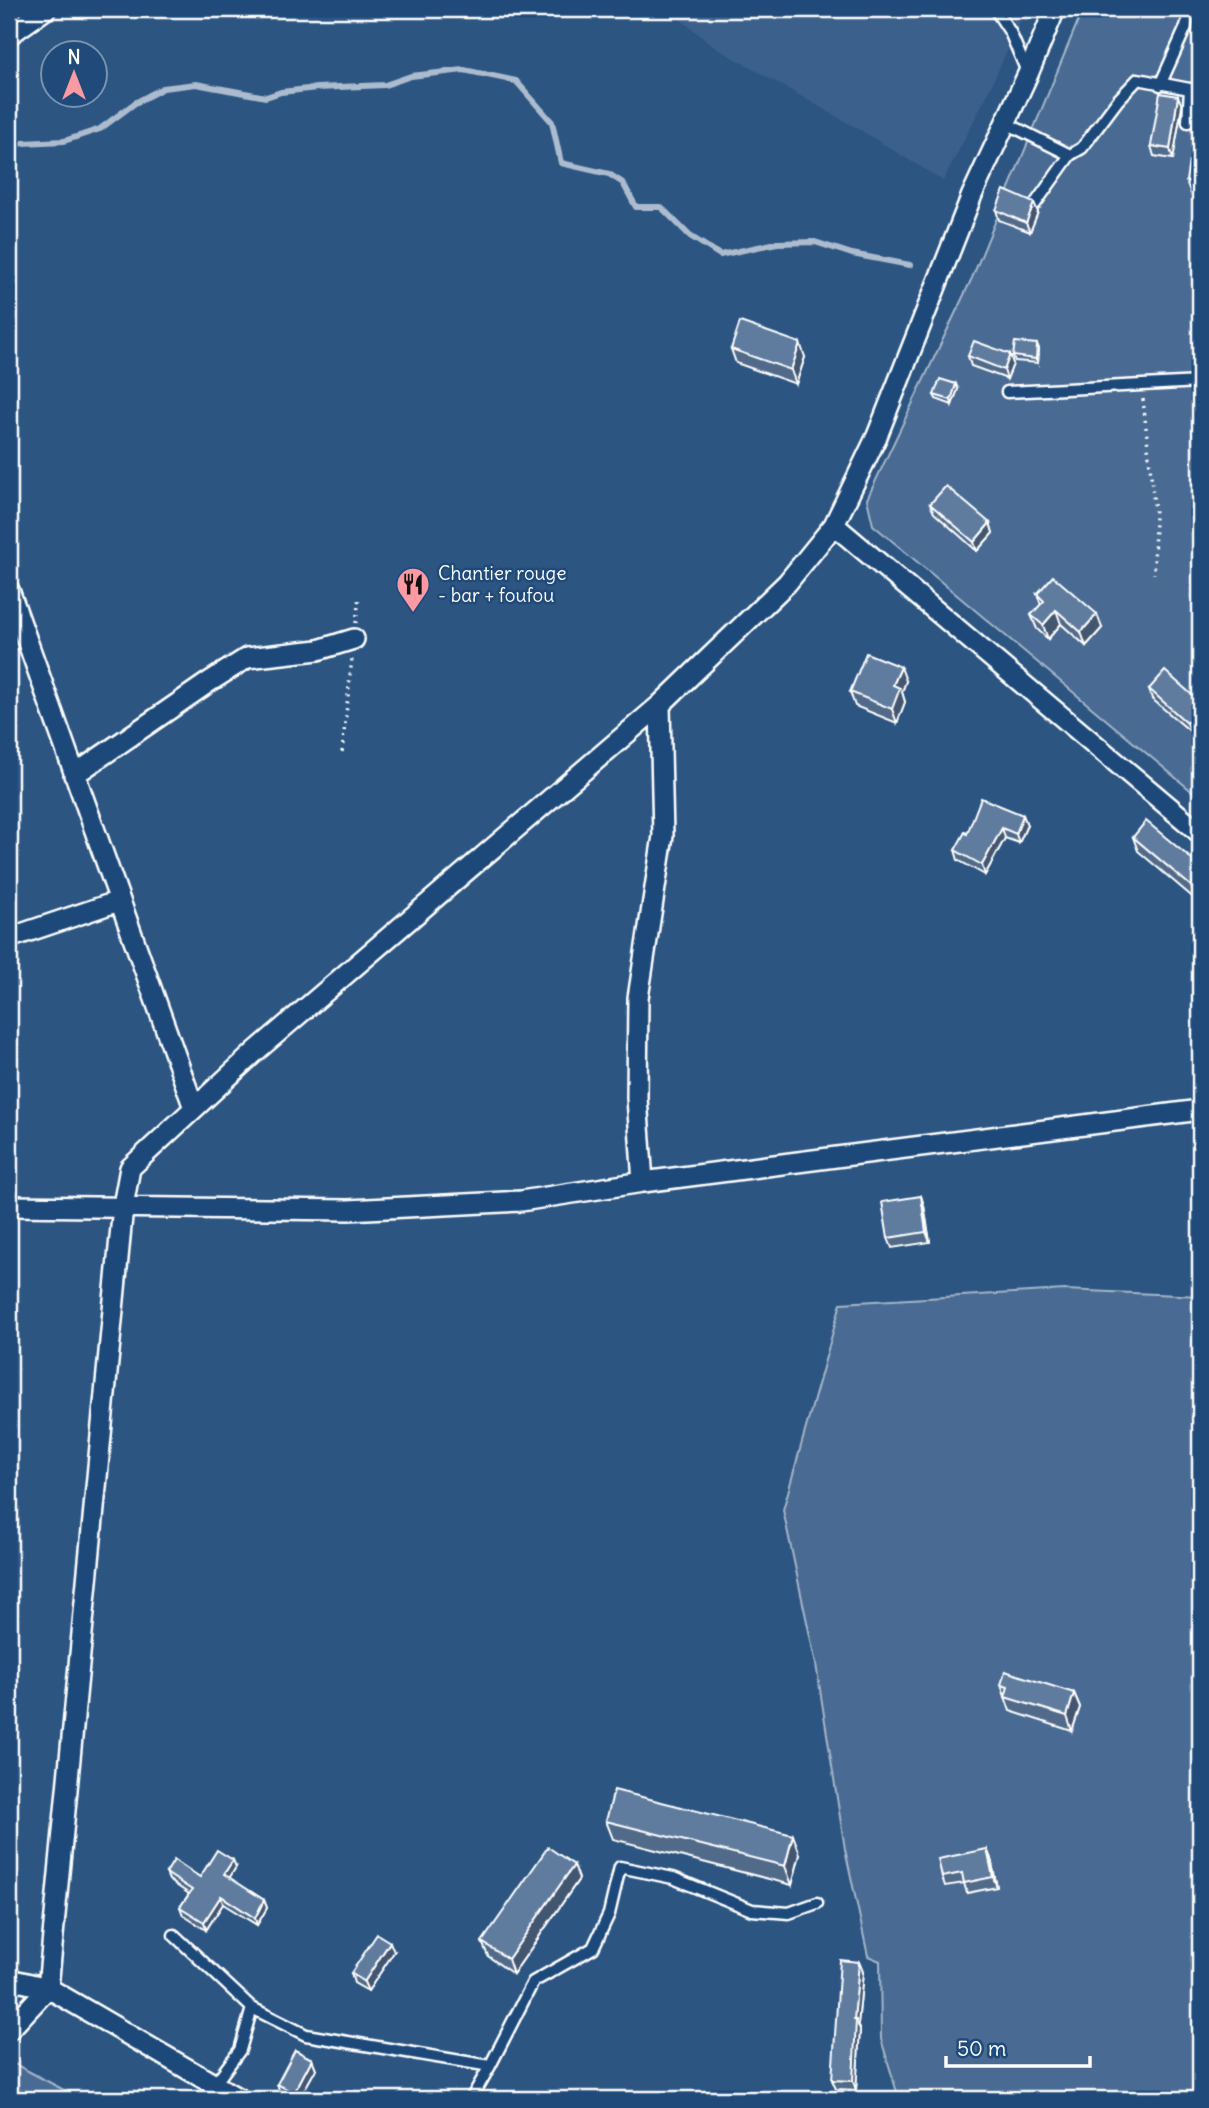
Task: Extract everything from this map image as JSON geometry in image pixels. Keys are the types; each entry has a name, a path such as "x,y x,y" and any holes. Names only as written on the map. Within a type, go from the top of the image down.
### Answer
{"street":[{"path":"9,35 46,9"},
{"path":"9,2030 48,1988 123,1206 130,1168 256,1051 660,705 787,583 834,525 877,436 972,195 1055,9"},
{"path":"834,525 1200,833"},
{"path":"9,590 194,1108"},
{"path":"74,775 209,681 247,658 318,650 354,639"},
{"path":"643,1182 637,1098 638,998 663,836 660,705"},
{"path":"9,938 119,901"},
{"path":"9,1206 348,1210 522,1202 643,1182 1200,1110"},
{"path":"9,1979 48,1988 239,2099"}],"lane":[{"path":"995,9 1010,32 1028,74"},
{"path":"1160,85 1186,27 1190,9"},
{"path":"1035,204 1070,155 1082,148 1118,100 1138,79 1195,90 1188,122"},
{"path":"1006,123 1070,155"},
{"path":"1007,391 1142,387 1200,382"},
{"path":"471,2099 533,1982 593,1948 609,1914 620,1867 673,1878 752,1910 789,1913 817,1903"},
{"path":"174,1935 252,2008 306,2035 490,2066"},
{"path":"214,2085 240,2050 252,2008"}],"path":[{"path":"1142,387 1155,513 1154,574"},
{"path":"342,752 359,597"}],"shaded area":[{"path":"668,9 1026,9 987,95 943,181 862,131 713,46"},
{"path":"1083,9 1200,9 1200,798 873,525 867,499 972,278"},
{"path":"1065,1290 1200,1296 1200,2099 899,2099 881,2039 880,1961 868,1956 845,1849 816,1664 783,1510 841,1303"},
{"path":"9,2061 81,2099 9,2099"}],"building":[{"path":"1160,93 1178,96 1170,149 1151,146"},
{"path":"1189,161 1200,163 1200,183 1186,181"},
{"path":"1004,190 1034,203 1026,223 996,210"},
{"path":"740,322 800,343 791,370 731,349"},
{"path":"974,341 1010,354 1004,370 968,356"},
{"path":"1015,342 1037,344 1036,359 1013,356"},
{"path":"940,379 956,384 951,400 934,395"},
{"path":"946,486 990,523 974,542 930,504"},
{"path":"1053,576 1097,614 1081,632 1056,610 1043,625 1031,615 1044,601 1037,594"},
{"path":"866,653 901,667 893,685 900,688 892,709 850,692"},
{"path":"1165,671 1200,702 1200,708 1187,723 1149,689"},
{"path":"981,798 1023,815 1016,834 1002,828 982,865 955,850 965,832 967,834"},
{"path":"1146,821 1200,866 1200,875 1191,886 1133,837"},
{"path":"921,1196 926,1232 888,1238 882,1202"},
{"path":"1005,1671 1074,1693 1067,1716 1005,1697 1008,1687 1001,1685"},
{"path":"614,1790 793,1835 785,1866 606,1821"},
{"path":"548,1847 574,1865 508,1959 482,1942"},
{"path":"987,1849 993,1877 964,1883 962,1873 942,1877 938,1859"},
{"path":"217,1850 233,1860 224,1874 264,1900 255,1918 221,1896 204,1922 180,1907 192,1890 166,1873 174,1860 200,1877"},
{"path":"377,1934 390,1942 364,1982 351,1973"},
{"path":"840,1960 859,1962 853,2081 832,2080"},
{"path":"295,2050 312,2059 294,2093 277,2084"}],"waterway":[{"path":"9,148 23,143 64,141 100,129 135,103 163,88 196,84 266,97 281,92 317,88 385,85 411,76 464,70 516,81 552,122 561,163 609,174 623,183 636,207 661,207 690,236 720,255 777,243 815,242 852,254 910,265"}],"place":[{"name":"Chantier rouge - bar + foufou","path":"413,614"}]}
